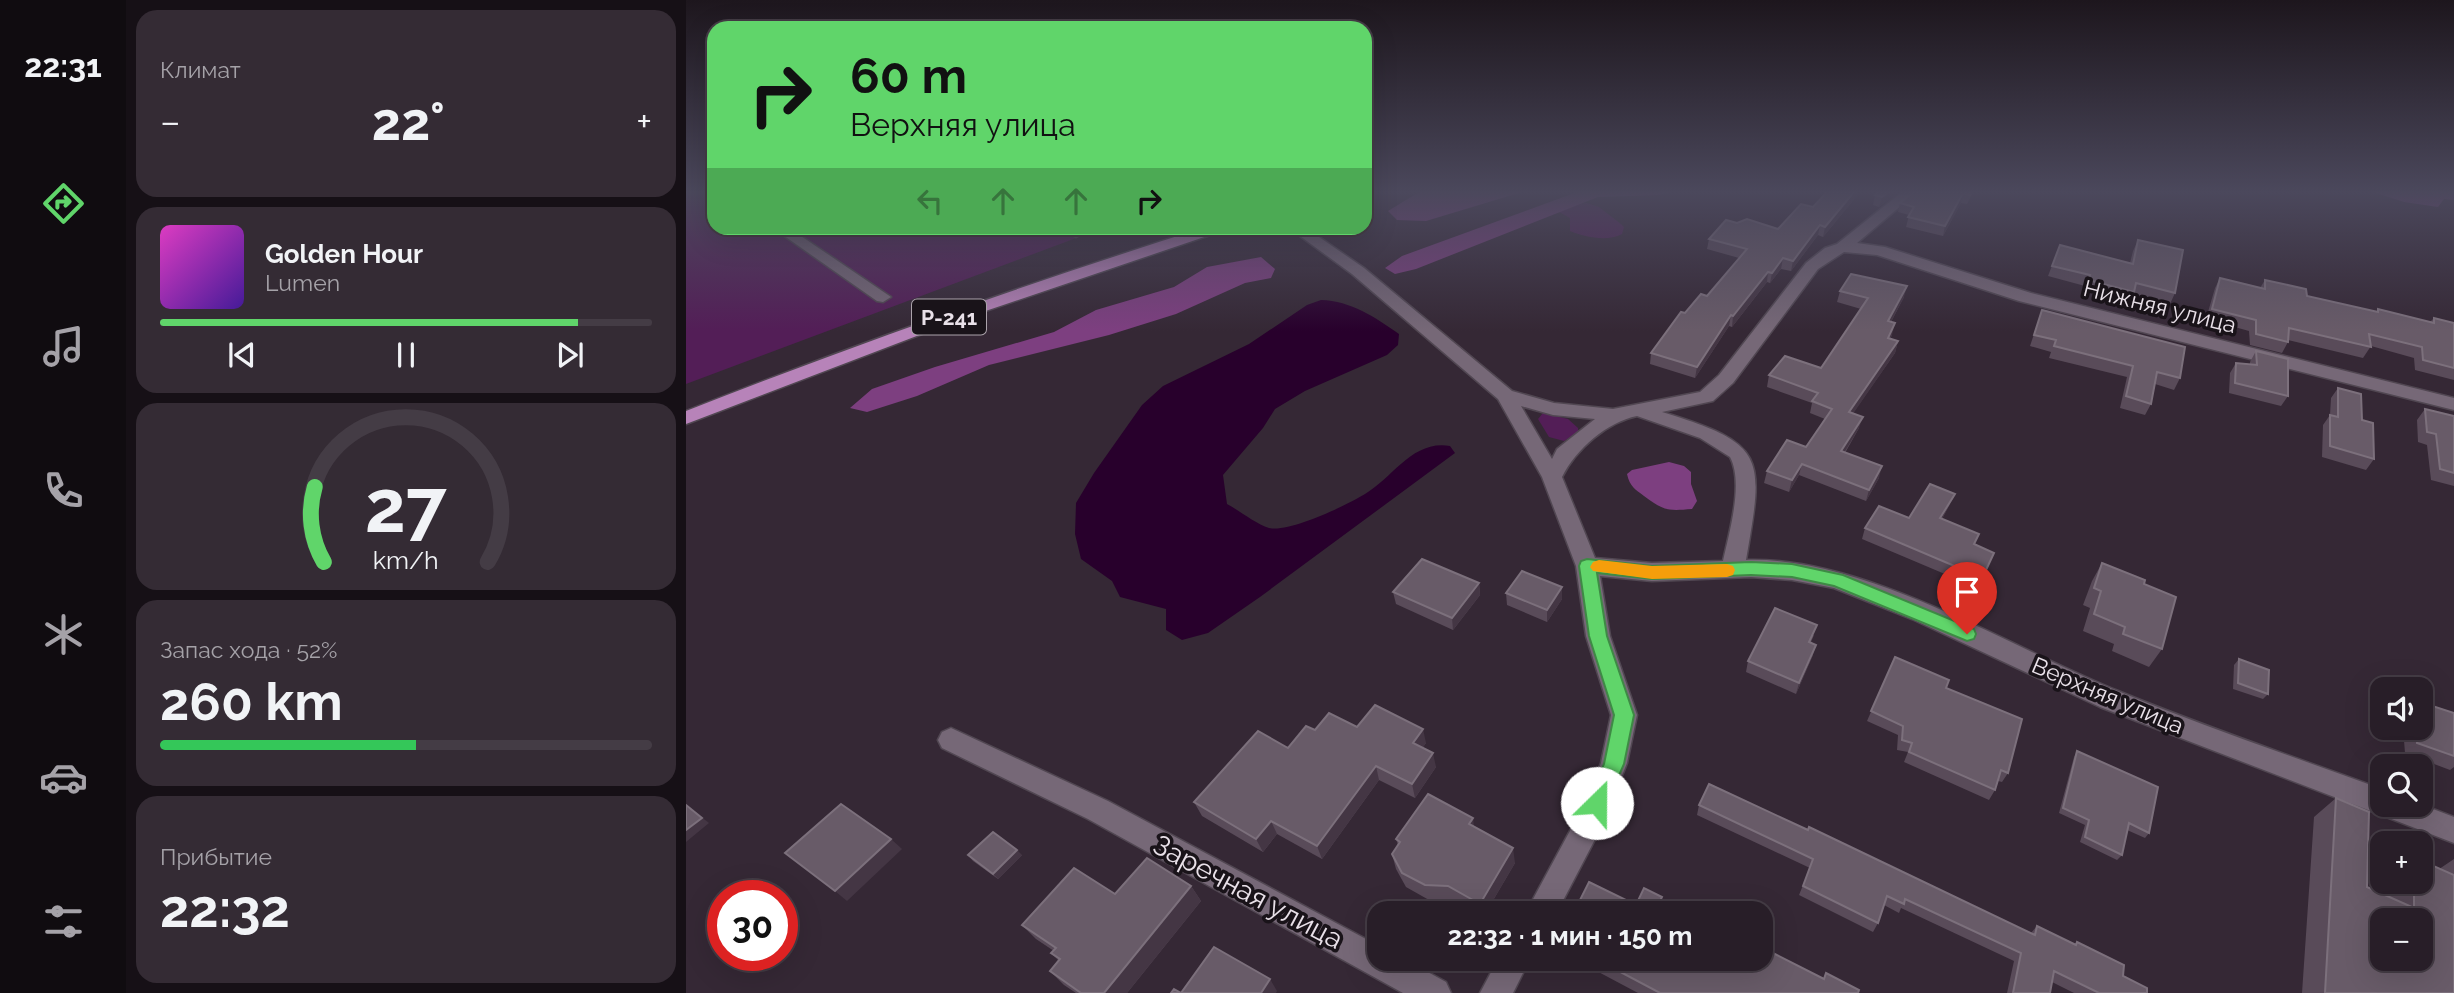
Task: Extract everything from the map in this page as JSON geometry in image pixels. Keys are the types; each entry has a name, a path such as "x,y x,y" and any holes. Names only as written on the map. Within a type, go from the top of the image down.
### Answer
{"highway":[{"name":"Р-241","path":"686,418 786,377 961,313 1186,238"}],"street":[{"path":"795,238 883,297"},
{"path":"1312,238 1359,271 1505,395 1552,477 1587,566 1598,636 1624,715 1614,764 1588,824 1547,901"},
{"path":"1505,395 1553,409 1613,415 1706,397 1726,379 1812,266 1831,251 1850,247 1859,238"},
{"name":"Нижняя улица","path":"1850,247 1879,250 2025,297 2454,404"},
{"path":"1642,411 1721,440 1740,454 1748,475 1733,570"},
{"path":"1552,477 1564,454 1613,415"},
{"name":"Верхняя улица","path":"1587,566 1652,572 1792,570 1837,580 1920,612 2109,699 2370,798"},
{"name":"Заречная улица","path":"951,740 1098,810 1435,993"},
{"path":"2420,817 2454,830"},
{"path":"1496,993 1508,971"}],"shaded area":[{"path":"686,238 1075,238 686,384"},
{"path":"1450,238 1494,238 1416,269 1395,274 1385,268 1402,256"},
{"path":"1261,257 1275,269 1271,278 1245,283 1176,314 1109,335 989,365 917,396 867,412 850,408 872,389 935,367 1054,332 1096,310 1174,287 1207,267"},
{"path":"1321,300 1342,303 1372,316 1399,334 1398,345 1387,355 1305,391 1275,409 1263,428 1223,475 1227,504 1269,528 1290,526 1332,511 1365,494 1404,461 1425,449 1450,446 1455,453 1208,633 1182,640 1166,630 1166,609 1120,597 1112,581 1081,559 1075,534 1076,503 1142,405 1163,386 1249,344 1307,305"},
{"path":"1543,413 1568,419 1578,428 1578,432 1564,441 1549,437 1538,419"},
{"path":"1669,462 1684,466 1691,472 1691,484 1697,501 1692,509 1672,510 1662,507 1638,491 1630,482 1627,474 1632,470"}],"building":[{"path":"1810,238 1793,261 1783,258 1772,273 1768,272 1733,316 1731,315 1697,367 1651,353 1681,312 1685,313 1701,294 1707,296 1747,249 1709,239"},
{"path":"2138,240 2183,250 2175,293 2136,283 2134,292 2088,280 2090,275 2052,266 2060,245 2133,264"},
{"path":"1851,274 1907,286 1888,321 1895,323 1888,338 1898,341 1849,412 1863,417 1841,451 1882,466 1869,490 1802,464 1792,480 1767,471 1787,440 1806,447 1832,409 1812,401 1818,393 1769,375 1785,356 1821,368 1868,298 1840,291"},
{"path":"2220,278 2265,289 2265,280 2306,289 2307,296 2434,323 2434,318 2454,323 2454,368 2423,360 2422,347 2369,334 2371,347 2289,328 2288,342 2256,334 2256,320 2212,309"},
{"path":"2042,310 2185,347 2180,378 2157,372 2151,404 2126,396 2133,366 2054,346 2056,340 2034,335"},
{"path":"2256,351 2288,359 2288,396 2235,383 2236,363 2257,365"},
{"path":"2338,388 2361,394 2362,420 2373,423 2374,459 2330,446 2330,415 2338,417"},
{"path":"2425,409 2454,416 2454,473 2440,469 2436,434 2427,432"},
{"path":"1930,484 1955,494 1940,518 1979,534 1974,544 1994,553 1972,600 1953,592 1964,570 1865,528 1879,506 1909,518"},
{"path":"1422,559 1479,583 1452,618 1393,592"},
{"path":"2102,563 2145,580 2144,584 2176,597 2162,649 2123,634 2125,627 2094,614 2101,591 2094,588"},
{"path":"1522,571 1562,587 1547,610 1506,593"},
{"path":"1775,608 1817,625 1809,642 1816,645 1799,683 1748,661"},
{"path":"1895,657 1949,680 1946,688 2022,719 2008,773 2001,770 1995,790 1909,752 1912,743 1902,740 1903,726 1871,711"},
{"path":"2239,659 2269,670 2268,694 2238,683"},
{"path":"1375,705 1423,729 1413,743 1433,753 1412,784 1376,766 1317,846 1271,821 1256,839 1194,802 1258,731 1288,748 1306,726 1315,730 1329,713 1357,727"},
{"path":"2433,706 2454,713 2454,756 2417,743 2417,740 2433,740"},
{"path":"2077,751 2158,787 2149,833 2129,823 2122,855 2085,837 2089,820 2063,808"},
{"path":"1709,784 1808,830 1809,827 2035,935 2037,926 2076,945 2077,942 2124,965 2123,976 2147,988 2147,993 2099,993 2054,971 2050,993 2013,993 2021,953 1905,899 1904,904 1887,896 1878,923 1803,886 1813,859 1699,805"},
{"path":"1428,794 1473,818 1469,824 1513,848 1482,901 1475,901 1448,886 1425,885 1402,873 1392,854 1400,842 1396,839"},
{"path":"2336,798 2369,812 2367,887 2370,888 2370,894 2383,894 2414,908 2414,894 2433,894 2433,866 2454,875 2454,993 2325,993"},
{"path":"841,804 891,839 835,891 785,853"},
{"path":"686,805 702,818 686,830"},
{"path":"993,832 1017,850 993,874 968,855"},
{"path":"1147,858 1191,886 1104,993 1081,993 1050,971 1060,959 1051,953 1056,948 1022,925 1074,868 1115,894"},
{"path":"1589,882 1628,901 1580,901"},
{"path":"1644,888 1662,897 1660,901 1638,901"},
{"path":"1214,947 1270,979 1261,993 1181,993"},
{"path":"1773,953 1824,979 1826,973 1859,990 1858,993 1660,993 1619,971 1773,971"}],"slow traffic":[{"path":"1599,567 1652,572 1727,570"}],"route":[{"path":"1597,803 1614,764 1624,715 1598,636 1587,566 1652,572 1751,568 1792,570 1837,580 1920,612 1967,634"}]}
